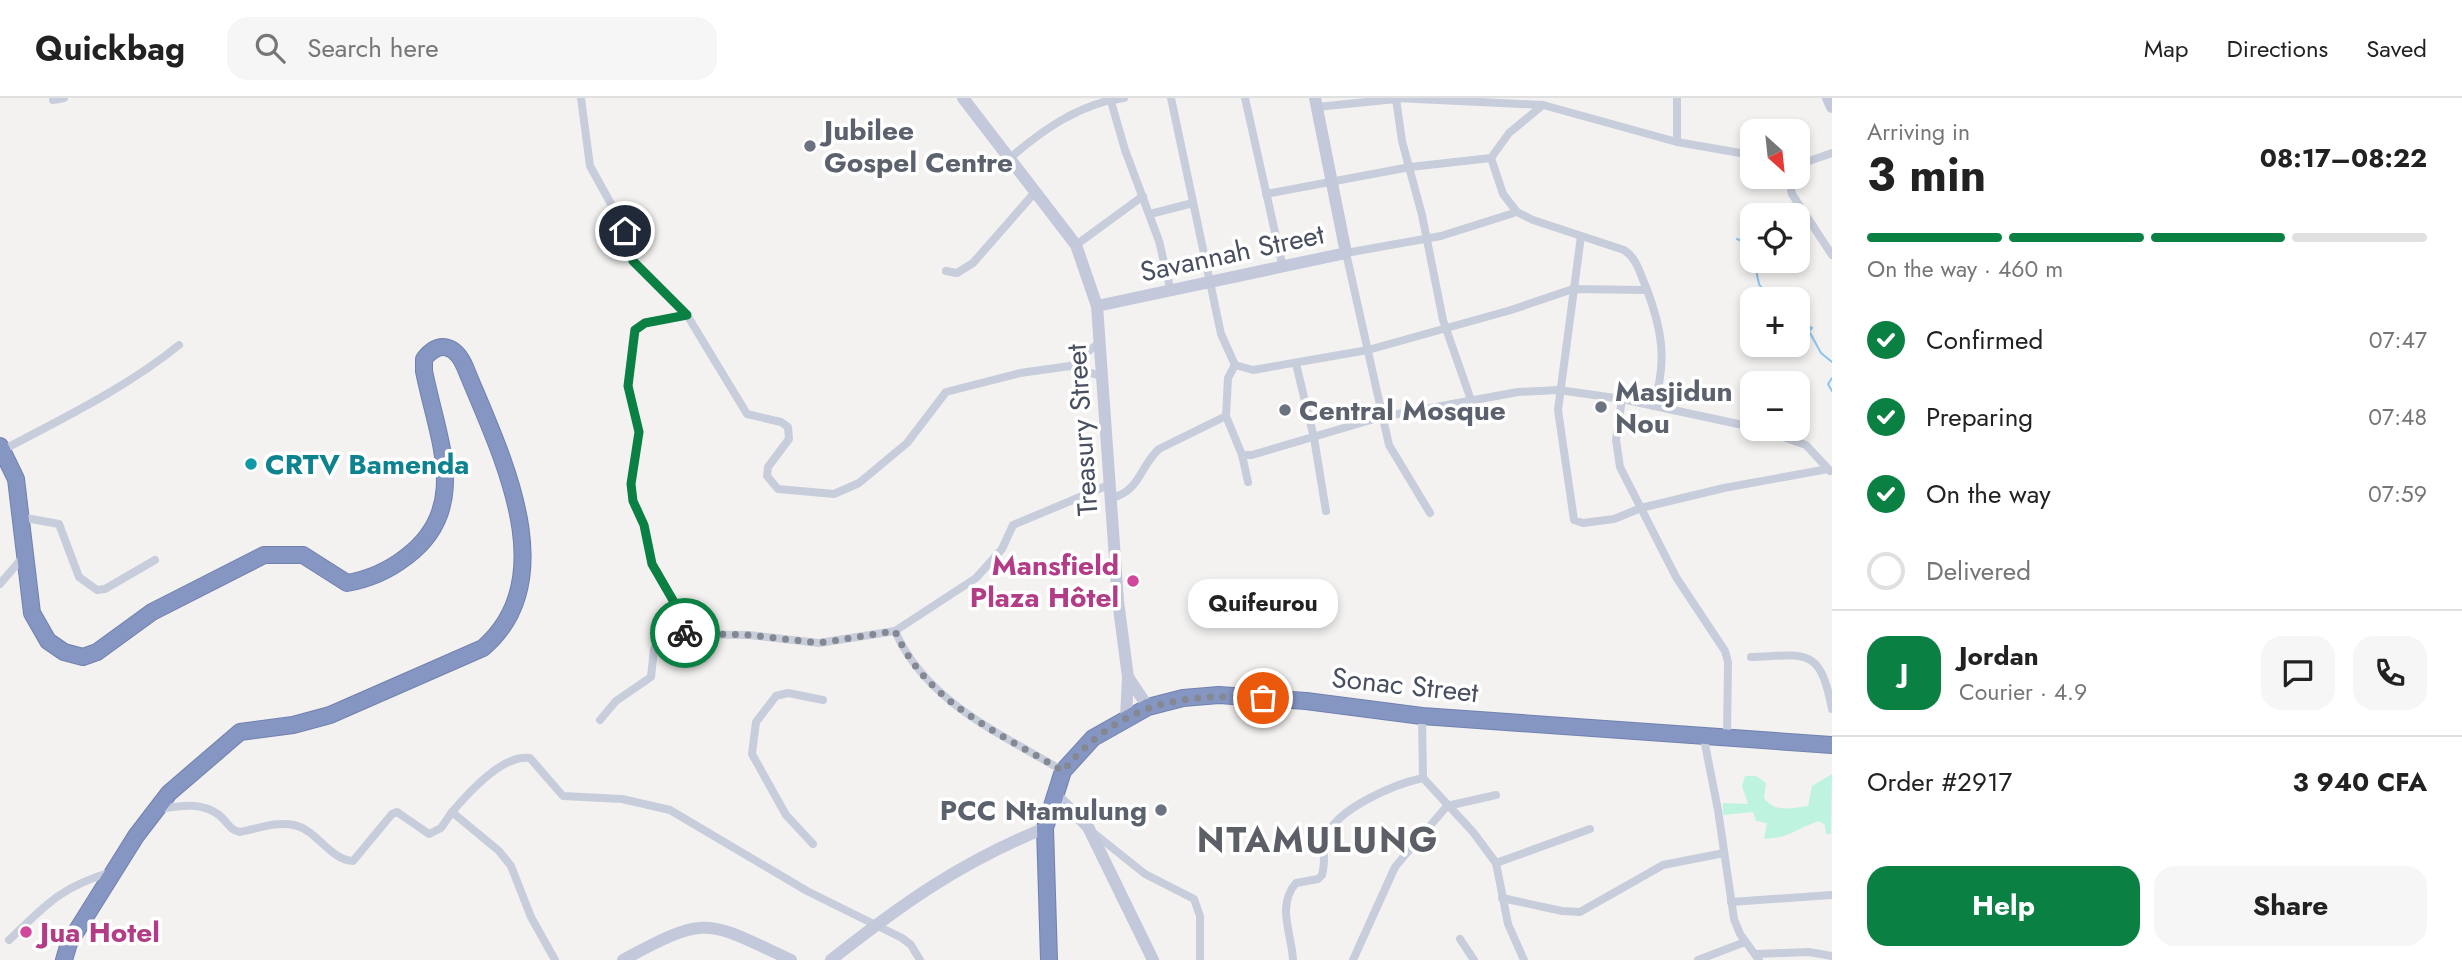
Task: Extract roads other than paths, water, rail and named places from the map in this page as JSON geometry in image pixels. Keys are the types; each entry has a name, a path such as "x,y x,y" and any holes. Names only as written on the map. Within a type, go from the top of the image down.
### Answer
{"highway":[{"path":"1,449 16,480 27,589 38,629 48,641 64,652 83,657 97,652 152,612 264,555 303,555 347,583 365,580 392,568 426,542 435,530 442,507 444,468 424,359 439,347 450,346 459,353 498,449 516,507 523,554 522,582 516,608 508,621 483,648 360,705 293,726 240,732 186,775 156,809 114,871 69,943 64,960"},
{"name":"Sonac Street","path":"1049,960 1045,828 1063,771 1093,738 1148,707 1183,698 1219,695 1306,701 1422,716 1832,745"}],"street":[{"path":"53,100 64,98"},
{"path":"581,98 590,166 621,222 633,261 687,315 747,414 781,422 788,427 789,439 768,467 766,476 778,489 820,495 834,494 859,483 907,443 946,392 1020,373 1070,366 1103,377"},
{"name":"Treasury Street","path":"963,98 1076,245 1097,306 1118,601 1128,677 1126,717"},
{"path":"1009,159 1037,135 1061,120 1110,99 1124,98"},
{"path":"1171,98 1221,334 1228,357 1235,365 1253,370 1367,349 1573,289 1646,289"},
{"path":"1245,98 1283,268"},
{"path":"1316,103 1396,98 1543,105 1677,142 1740,153"},
{"path":"1396,98 1402,141 1445,328 1471,400"},
{"path":"1677,98 1677,142"},
{"path":"1828,98 1832,107"},
{"path":"1110,99 1125,150 1150,214 1171,292"},
{"name":"Savannah Street","path":"1097,306 1346,253 1316,103"},
{"path":"1266,194 1410,167 1491,158 1509,133 1543,105"},
{"path":"1810,161 1832,153"},
{"path":"1491,158 1503,194 1517,212 1546,226 1629,253 1656,309 1664,352 1662,377 1653,406"},
{"path":"1791,189 1832,255"},
{"path":"946,271 957,273 973,263 1036,191"},
{"path":"1076,245 1143,195"},
{"path":"1150,214 1193,203"},
{"path":"1430,513 1389,445 1346,253 1426,239 1517,212"},
{"path":"1581,236 1559,390 1559,419 1574,520 1583,523 1615,519 1642,508 1736,486 1830,470"},
{"path":"676,633 674,602 652,564 644,525 633,501 631,484 639,432 628,393 628,378 635,330 645,323 687,315"},
{"path":"1070,366 1100,342"},
{"path":"1,449 101,396 179,345"},
{"path":"1296,364 1314,438 1326,511"},
{"path":"1235,365 1228,378 1226,416 1242,455 1248,482"},
{"path":"1242,455 1252,455 1381,417 1518,392 1559,390 1622,399 1740,424"},
{"path":"1622,399 1616,440 1620,467 1676,577 1725,651 1728,662 1727,736"},
{"path":"1112,498 1128,492 1135,485 1151,456 1159,449 1226,416"},
{"path":"1794,441 1806,445 1830,470"},
{"path":"600,720 616,701 651,677 658,639 667,633 749,635 819,643 895,631 976,578 1002,549 1013,526 1111,484"},
{"path":"20,517 59,524 79,577 97,590 105,589 155,560"},
{"path":"0,584 24,556"},
{"path":"895,631 916,667 961,711 1063,771"},
{"path":"1751,657 1804,656 1812,660 1820,668 1832,709"},
{"name":"Treasury Street","path":"1128,677 1148,707"},
{"path":"813,844 786,815 752,754 756,722 776,696 788,693 822,700"},
{"path":"1422,716 1423,778 1473,832 1496,863 1511,931 1524,960"},
{"path":"1703,734 1734,919 1745,942 1758,957 1809,952 1832,956"},
{"path":"156,809 196,806 219,815 233,831 240,832 290,824 312,834 339,857 354,861 392,814 397,812 429,834 441,828 452,812 510,760 530,758 563,796 649,803 670,810 872,926 902,938 911,945 920,960"},
{"path":"1293,960 1285,913 1287,899 1296,883 1318,879 1322,875 1327,833 1343,815 1386,790 1402,782 1423,778"},
{"path":"1056,795 1088,827 1145,874 1194,899 1200,916 1200,960"},
{"path":"1353,960 1395,867 1447,806 1496,795"},
{"path":"452,812 499,851 511,866 531,917 555,960"},
{"path":"1088,827 1153,960"},
{"path":"831,960 872,926 959,867 1045,828"},
{"path":"1496,863 1590,829"},
{"path":"1502,898 1562,911 1580,912 1663,865 1724,853"},
{"path":"9,940 62,891 76,883 114,871"},
{"path":"1731,902 1832,895"},
{"path":"623,960 642,956 673,933 705,926 727,931 791,960"},
{"path":"1460,939 1474,960"},
{"path":"1698,960 1745,942"}],"waterway":[{"path":"1757,273 1761,287"},
{"path":"1810,327 1810,330"},
{"path":"1810,333 1821,353 1832,362"},
{"path":"1832,378 1828,384 1832,391"}],"place":[{"name":"Jubilee Gospel Centre","path":"810,146"},
{"name":"Masjidun Nou","path":"1601,407"},
{"name":"Central Mosque","path":"1285,410"},
{"name":"CRTV Bamenda","path":"251,464"},
{"name":"Mansfield Plaza Hôtel","path":"1133,581"},
{"name":"Quifeurou","path":"1263,698"},
{"name":"PCC Ntamulung","path":"1161,810"},
{"name":"Jua Hotel","path":"26,932"}],"district":[{"name":"NTAMULUNG","path":"1318,840"}]}
